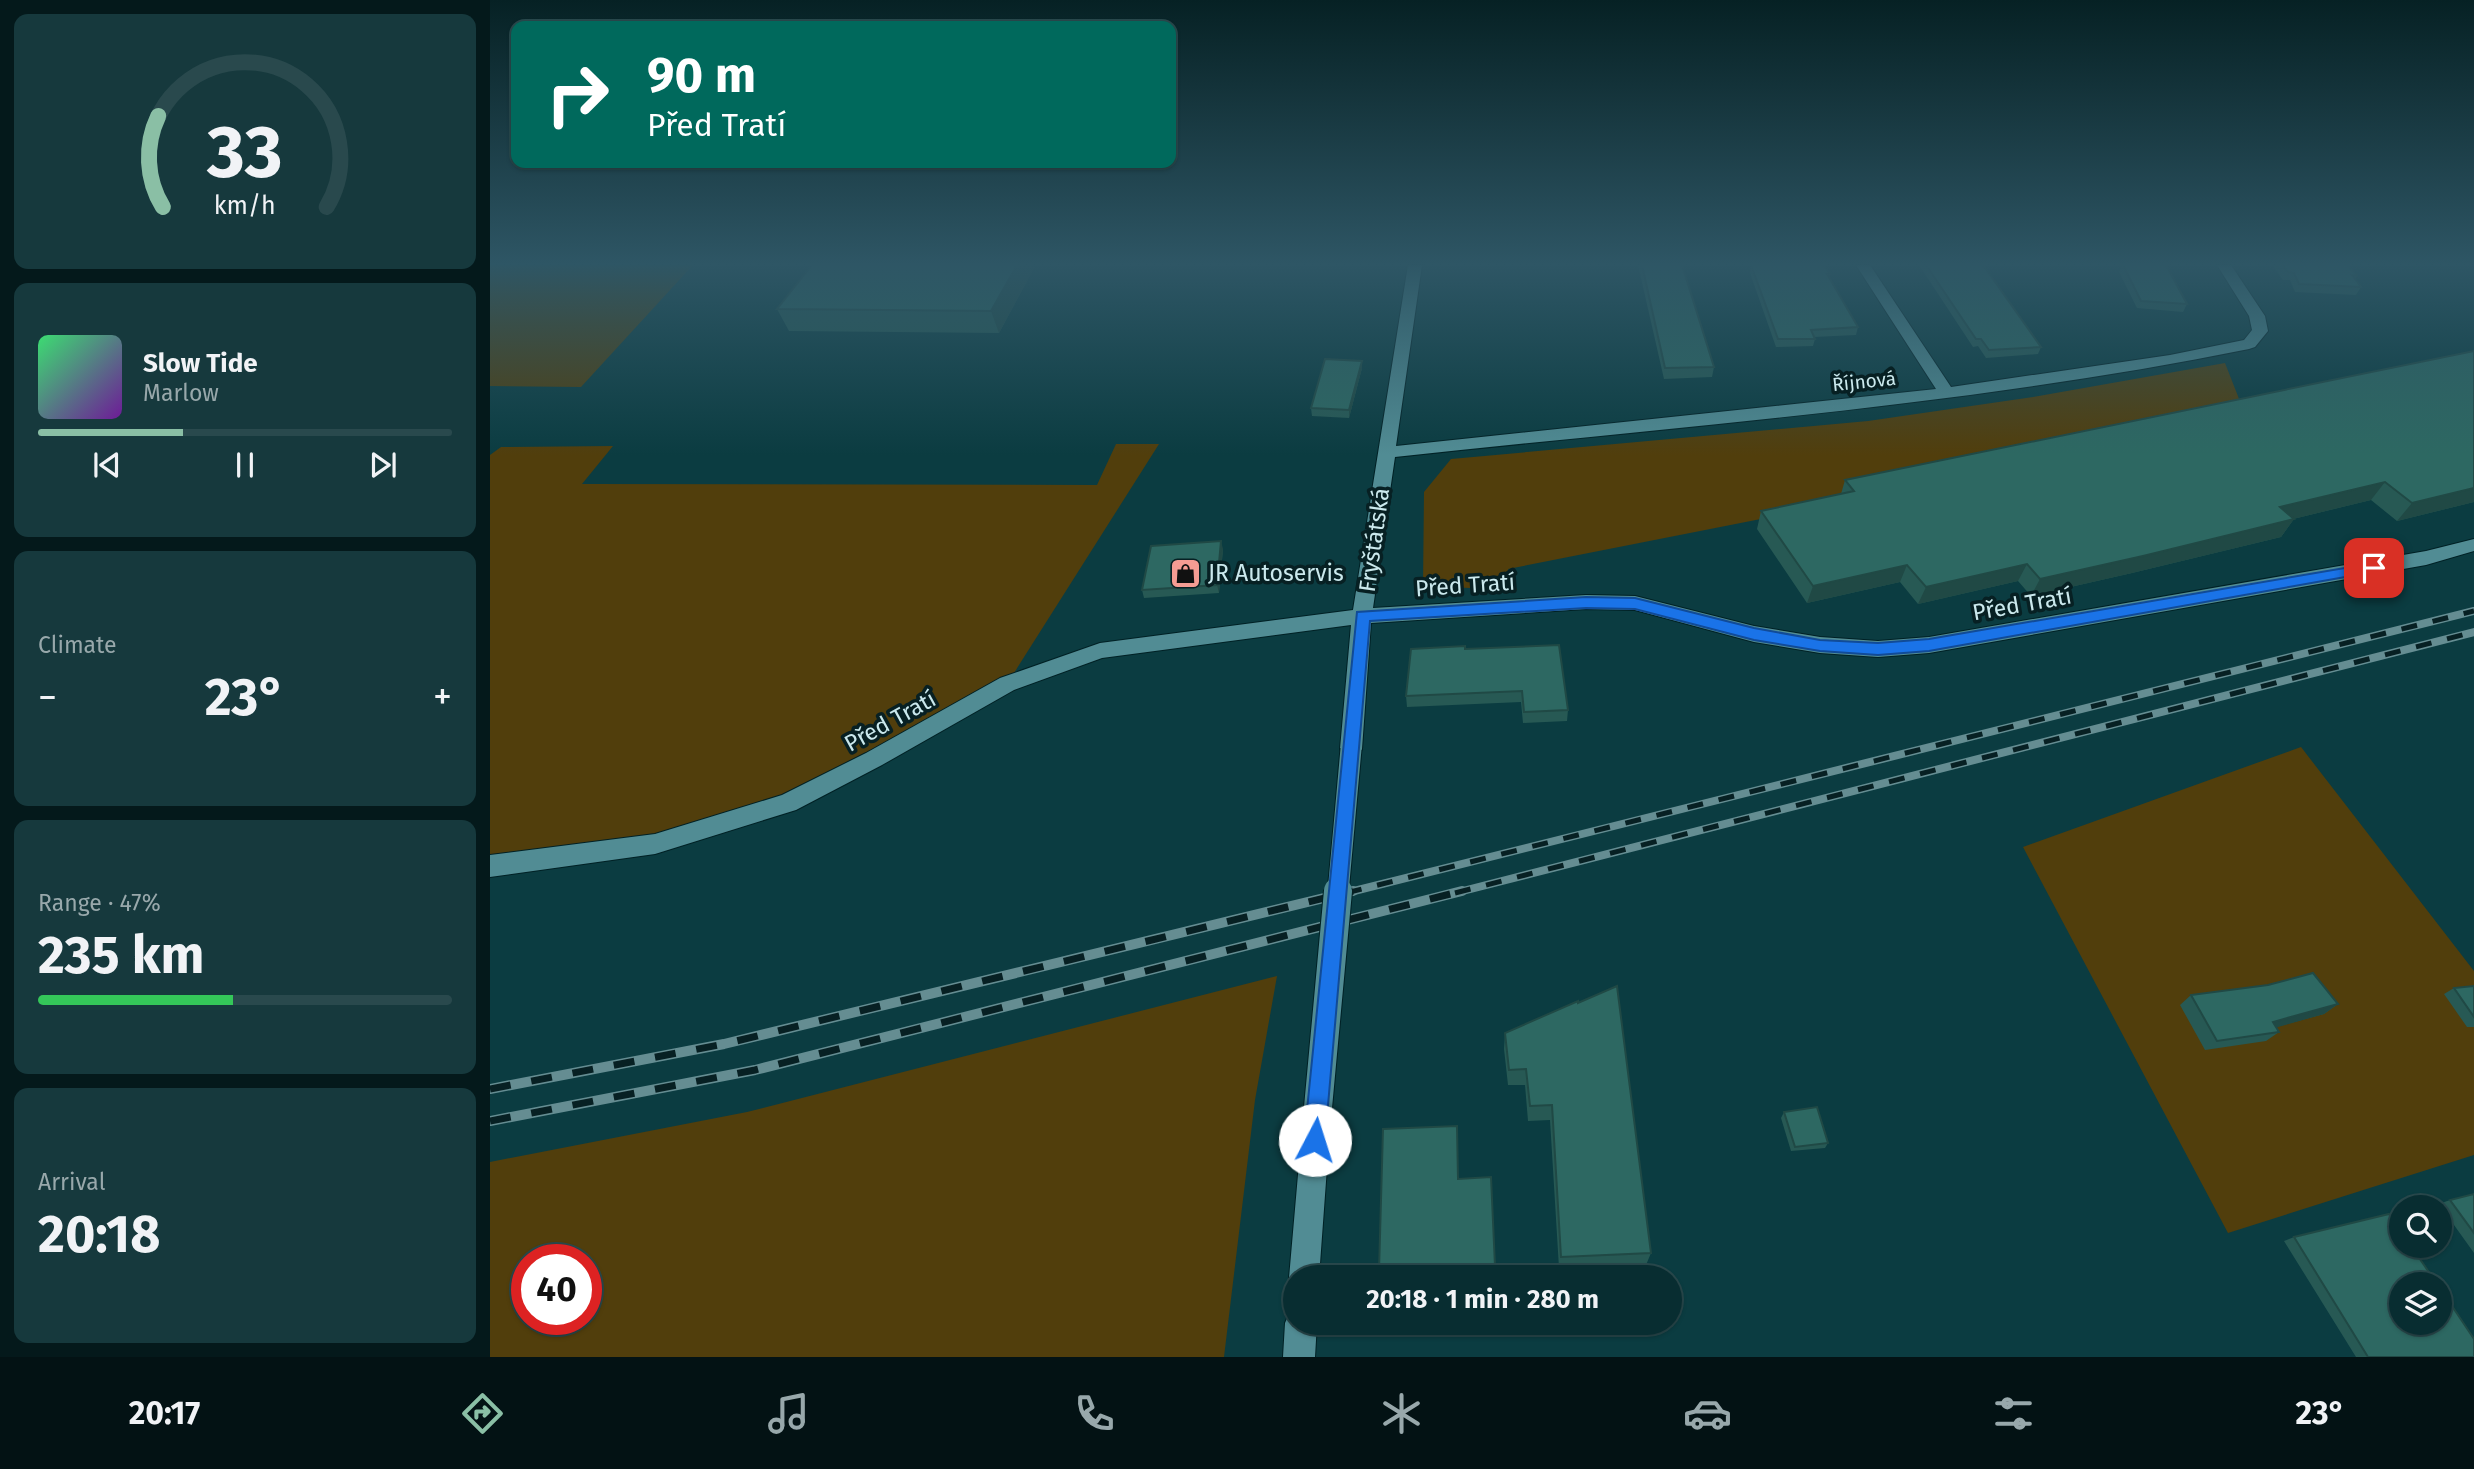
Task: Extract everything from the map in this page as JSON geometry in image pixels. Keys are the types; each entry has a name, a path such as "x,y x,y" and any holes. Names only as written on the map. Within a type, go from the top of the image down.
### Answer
{"street":[{"name":"Fryštátská","path":"1305,1265 1362,616 1406,328"},
{"path":"1905,328 1947,393"},
{"name":"Říjnová","path":"1387,452 1947,393 2170,360 2249,344 2259,328"},
{"name":"Před Tratí","path":"490,866 655,844 788,803 874,759 1007,684 1100,651 1362,616 1586,602 1635,603 1754,634 1820,646 1878,649 1942,643 2399,563 2474,545"},
{"path":"1298,1357 1300,1335"}],"shaded area":[{"path":"490,328 635,328 581,387 490,386"},
{"path":"2225,363 2243,409 1771,517 1508,569 1517,590 1423,586 1424,492 1451,459 1868,421 2033,397"},
{"path":"1116,444 1159,444 1007,684 788,803 655,844 490,866 490,455 501,447 613,446 582,484 1097,485"},
{"path":"2301,747 2474,971 2474,1155 2228,1233 2023,847"},
{"path":"1277,976 1255,1100 1224,1357 490,1357 490,1162 747,1112"}],"building":[{"path":"1656,328 1702,328 1714,367 1665,368"},
{"path":"1774,328 1837,328 1811,330 1815,339 1778,339"},
{"path":"1969,328 2028,328 2041,347 1989,350 1981,339 1976,339"},
{"path":"2474,351 2474,488 2412,503 2385,482 2280,507 2294,519 2143,556 2040,579 2027,564 1926,587 1907,565 1813,586 1761,511 1854,491 1845,480"},
{"path":"1325,359 1362,361 1349,410 1311,408"},
{"name":"JR Autoservis","path":"1221,541 1217,585 1142,590 1151,546"},
{"path":"1559,645 1568,710 1524,712 1522,691 1406,696 1411,649"},
{"path":"2313,973 2338,1004 2273,1022 2279,1032 2217,1041 2191,995 2268,985"},
{"path":"1617,986 1651,1253 1561,1257 1552,1105 1530,1106 1526,1069 1509,1070 1505,1033"},
{"path":"2474,986 2474,1017 2454,988"},
{"path":"1817,1107 1828,1143 1795,1147 1784,1112"},
{"path":"1457,1126 1458,1179 1491,1177 1495,1265 1379,1265 1383,1129"},
{"path":"2474,1194 2474,1233 2452,1203 2452,1200"},
{"path":"2389,1214 2389,1258 2419,1258 2429,1272 2389,1272 2389,1335 2452,1335 2452,1306 2474,1339 2474,1357 2368,1357 2294,1237"}],"railway":[{"path":"1346,893 2474,611"},
{"path":"1455,893 2474,632"},
{"path":"490,1089 724,1044 1353,891"},
{"path":"490,1121 755,1070 1462,891"}],"place":[{"name":"JR Autoservis","path":"1185,573"}],"route":[{"path":"1315,1140 1362,616 1586,602 1635,603 1754,634 1820,646 1878,649 1929,645 2374,568"}]}
